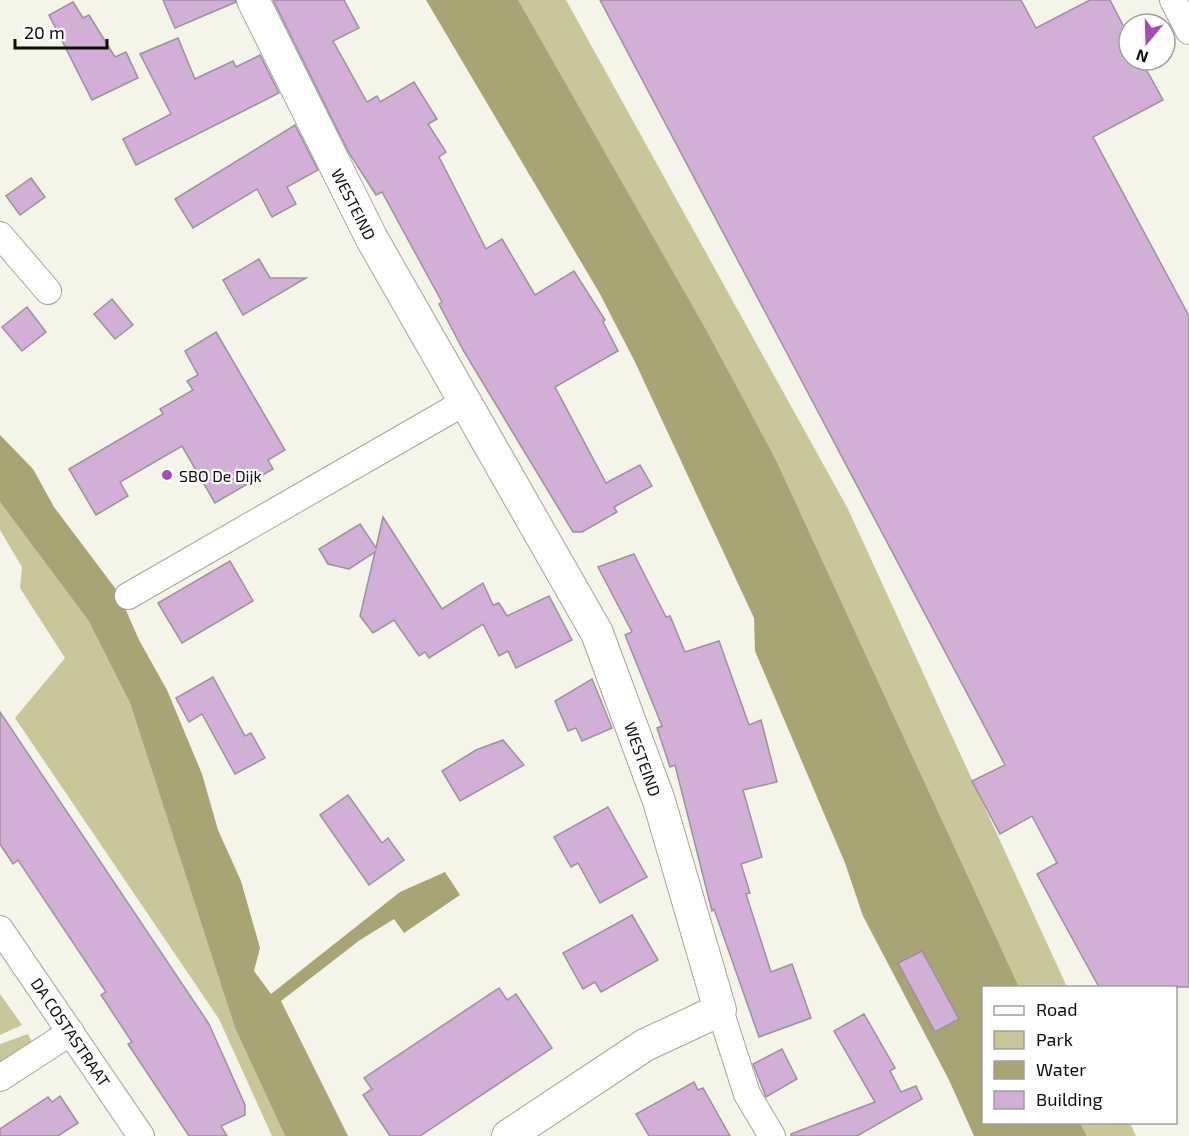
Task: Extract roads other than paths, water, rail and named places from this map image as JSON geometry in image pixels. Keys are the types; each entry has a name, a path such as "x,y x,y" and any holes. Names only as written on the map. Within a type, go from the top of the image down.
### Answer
{"street":[{"name":"WESTEIND","path":"253,0 372,239 597,633 659,801 747,1094 772,1136"},
{"path":"1173,0 1189,32"},
{"path":"0,235 48,291"},
{"path":"128,596 465,402"},
{"name":"DA COSTASTRAAT","path":"0,929 141,1136"},
{"path":"508,1136 645,1045 720,1010"},
{"path":"0,1078 71,1032"}],"water":[{"path":"426,0 518,0 705,328 776,460 1019,986 982,986 982,1124 1081,1124 1087,1136 974,1136 949,1080 863,916 845,863 755,651 754,618 635,362 600,294"},
{"path":"0,435 33,469 54,507 118,592 139,640 167,690 202,774 218,830 241,881 260,948 254,971 271,994 400,892 445,872 460,895 404,933 394,919 360,940 281,1001 348,1136 285,1136 235,1028 130,703 88,620 0,502"}],"place":[{"name":"SBO De Dijk","path":"167,475"}]}
